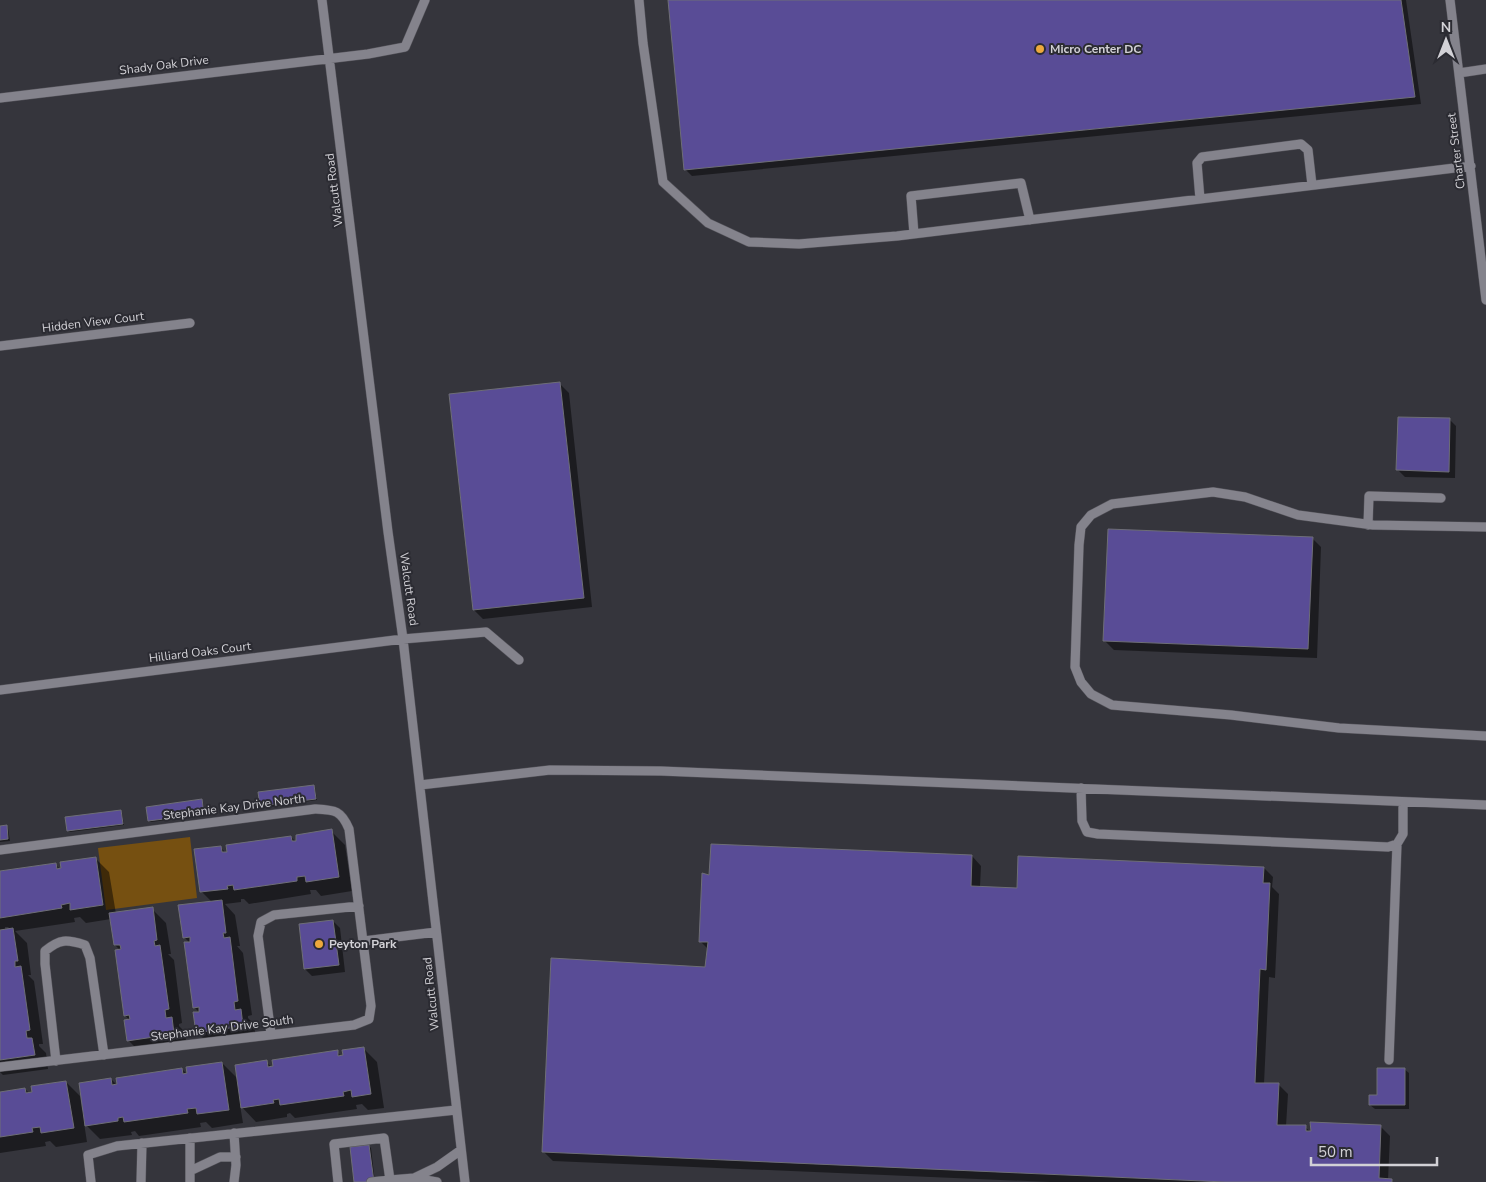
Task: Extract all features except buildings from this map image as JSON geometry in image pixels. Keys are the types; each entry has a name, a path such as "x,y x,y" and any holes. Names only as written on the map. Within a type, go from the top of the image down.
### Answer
{"street":[{"name":"Walcutt Road","path":"322,0 331,58 388,532 403,638 465,1182"},
{"name":"Shady Oak Drive","path":"0,98 368,54 405,47 425,0"},
{"path":"639,0 643,43 663,182 708,223 749,242 799,244 914,234 1471,166"},
{"name":"Charter Street","path":"1450,0 1486,300"},
{"path":"1459,73 1486,68"},
{"path":"1200,199 1197,163 1202,158 1300,144 1308,150 1312,185"},
{"path":"914,234 911,196 1021,183 1030,220"},
{"name":"Hidden View Court","path":"0,346 190,323"},
{"path":"1486,527 1368,524 1298,515 1244,497 1213,492 1112,504 1091,515 1081,527 1075,666 1081,682 1091,694 1112,705 1231,715 1339,728 1486,736"},
{"path":"1368,524 1368,496 1441,498"},
{"name":"Hilliard Oaks Court","path":"0,690 403,638 486,632 519,660"},
{"path":"420,785 555,770 661,771 1486,805"},
{"path":"1081,788 1082,821 1087,832 1098,834 1388,847 1397,844"},
{"path":"1389,1060 1397,844 1403,834 1403,802"},
{"name":"Stephanie Kay Drive North","path":"0,850 315,809 331,810 343,816 349,829 364,941"},
{"path":"271,1034 258,936 261,922 274,915 359,906"},
{"path":"364,941 436,932"},
{"path":"56,1061 45,951 54,944 65,940 85,945 90,958 104,1055"},
{"name":"Stephanie Kay Drive South","path":"0,1067 354,1025 369,1019 371,1006 364,941"},
{"path":"91,1182 88,1155 117,1146 456,1110"},
{"path":"234,1133 236,1161 241,1182"},
{"path":"190,1138 190,1182"},
{"path":"338,1182 334,1144 384,1138 391,1181"},
{"path":"141,1182 142,1143"},
{"path":"414,1178 436,1167 461,1150"},
{"path":"190,1171 220,1157 236,1161"},
{"path":"234,1182 236,1161"},
{"path":"370,1182 414,1178 436,1182"}],"shaded area":[{"path":"190,837 197,898 106,910 98,848"}],"place":[{"name":"Micro Center DC","path":"1040,49"},
{"name":"Peyton Park","path":"319,944"}]}
